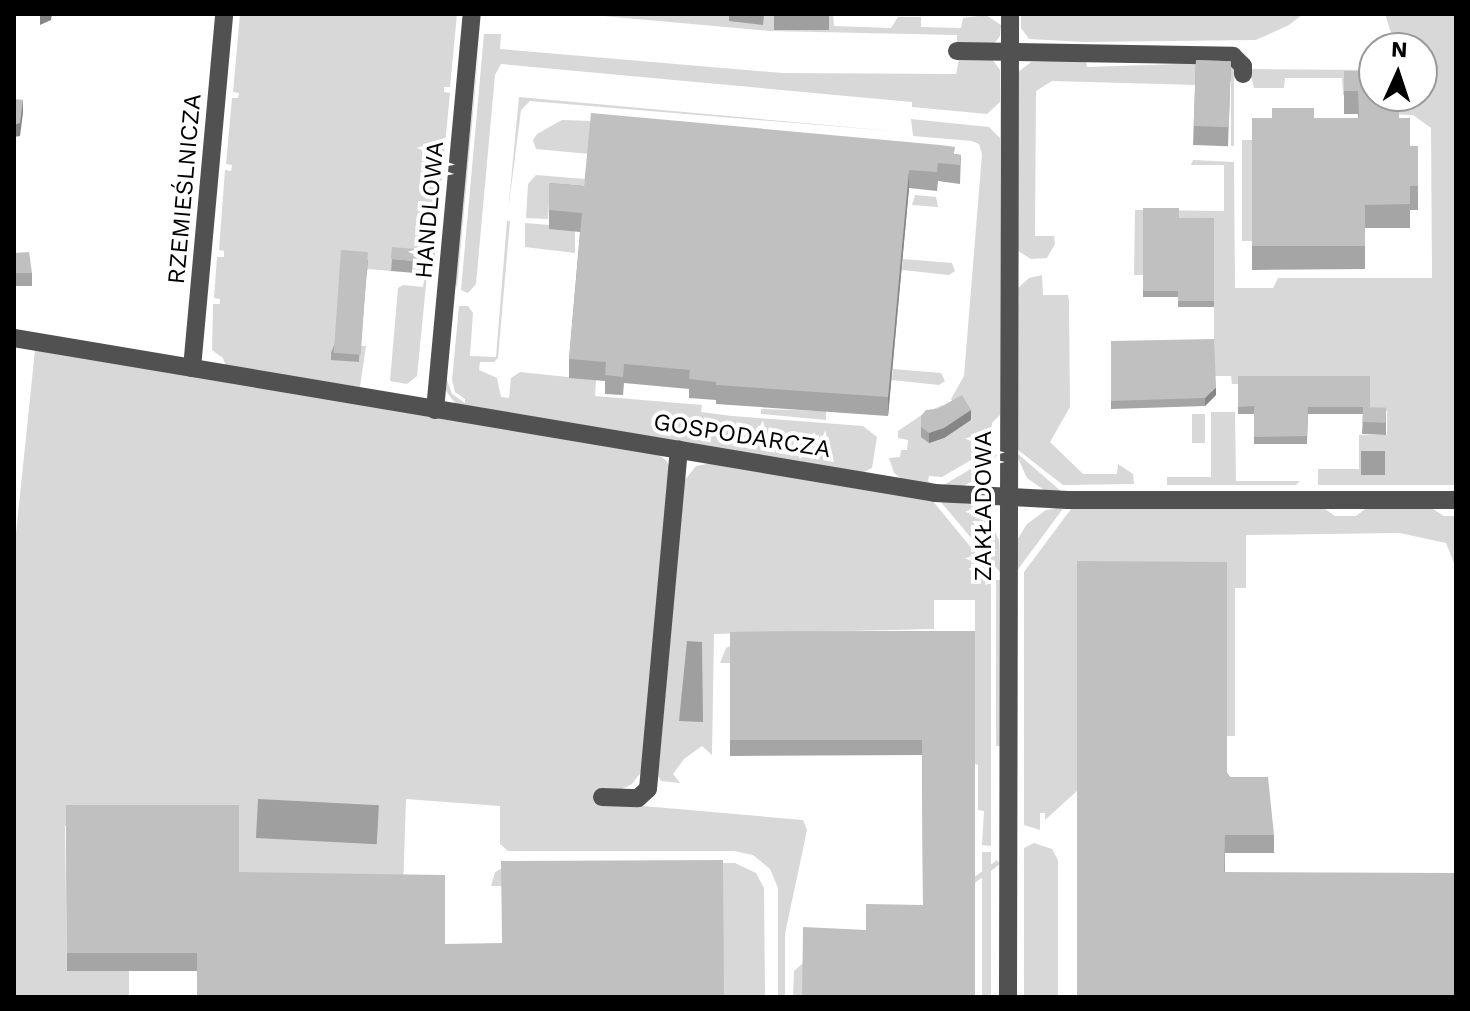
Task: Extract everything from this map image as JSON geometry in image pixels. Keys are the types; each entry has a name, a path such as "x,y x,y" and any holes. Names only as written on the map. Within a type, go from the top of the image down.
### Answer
{"street":[{"name":"RZEMIEŚLNICZA","path":"192,368 224,14"},
{"name":"HANDLOWA","path":"435,410 472,14"},
{"name":"ZAKŁADOWA","path":"1008,997 1010,14"},
{"path":"957,51 1233,56 1243,66 1243,74"},
{"name":"GOSPODARCZA","path":"21,338 935,493 1008,498 1456,500"},
{"path":"602,797 638,798 648,789 679,449"}],"shaded area":[{"path":"240,14 457,14 450,87 444,87 444,92 450,93 439,207 433,207 433,212 439,213 433,275 427,275 417,376 407,384 390,381 398,288 403,285 423,287 425,275 415,274 393,259 391,271 368,269 331,359 359,362 361,346 366,346 360,387 226,367 223,358 212,350 213,304 220,304 220,299 214,298 217,257 224,257 224,251 219,250 225,170 231,171 232,165 226,164 232,98 238,98 239,93 233,92"},
{"path":"581,14 833,14 834,26 891,28 898,17 921,17 921,27 961,28 963,18 986,15 1001,25 1000,36 993,45 957,42 957,35 770,31"},
{"path":"729,14 764,14 763,25 729,21"},
{"path":"774,14 829,14 829,30 774,30"},
{"path":"1021,14 1303,14 1289,25 1256,40 1085,42 1029,39 1021,28"},
{"path":"1385,14 1456,14 1456,485 1318,485 1318,469 1359,469 1359,435 1387,435 1387,411 1370,410 1370,384 1232,384 1231,376 1214,376 1214,225 1143,275 1134,275 1135,210 1224,211 1224,165 1191,165 1193,160 1234,162 1235,288 1273,288 1278,278 1432,278 1431,128 1413,115 1383,112 1438,112 1438,32 1391,32"},
{"path":"484,34 501,34 500,49 783,73 956,74 959,59 992,59 1000,70 1000,102 987,114 912,107 912,102 501,64 495,75 476,284 468,293 461,290"},
{"path":"480,36 457,287 454,281"},
{"path":"1086,60 1087,67 1210,63 1234,67 1234,146 1231,146 1231,81 1196,85 1052,81 1036,91 1035,236 1054,236 1055,244 1047,258 1031,259 1018,251 1017,73 1031,62"},
{"path":"1249,69 1358,70 1358,95 1343,95 1342,78 1285,78 1284,88 1254,88"},
{"path":"519,97 903,132 530,101 521,110 508,212"},
{"path":"911,119 989,127 1000,138 1000,415 992,423 990,449 942,477 929,476 928,481 933,485 905,481 894,473 889,458 900,457 901,450 907,450 908,440 898,438 898,431 926,412 943,405 954,431 972,420 962,404 956,407 951,399 964,376 982,154 979,144 972,141 913,136"},
{"path":"562,120 593,121 589,154 536,149 533,140 537,134"},
{"path":"1242,140 1252,140 1252,241 1242,241"},
{"path":"536,175 585,179 578,220 549,202 548,219 526,218 528,184"},
{"path":"915,195 936,197 938,207 912,205"},
{"path":"507,221 510,221 498,358 494,362 480,362 479,370 497,378 501,397 509,398 511,378 520,372 596,380 595,396 702,405 701,412 732,416 863,426 877,437 872,468 862,473 465,408 455,403 444,388 446,377 452,394 465,403 465,399 455,392 452,380 459,306 468,306 473,313 470,356 496,357"},
{"path":"525,223 575,227 575,253 525,247"},
{"path":"903,259 952,263 955,271 949,275 902,270"},
{"path":"1042,275 1043,295 1068,295 1069,301 1070,407 1050,442 1083,474 1117,474 1118,464 1133,474 1134,484 1063,485 1014,447 1017,289 1029,278"},
{"path":"35,350 658,454 666,460 670,467 645,767 632,784 597,802 803,820 807,830 785,934 785,997 778,997 778,888 770,869 753,855 734,851 508,851 500,844 500,806 406,799 403,890 239,890 239,823 65,826 67,971 129,971 129,997 14,997 14,553"},
{"path":"893,369 941,373 945,381 939,385 892,380"},
{"path":"761,409 826,411 826,420 761,414"},
{"path":"1211,412 1235,412 1236,481 1300,481 1296,485 1167,485 1167,477 1211,477"},
{"path":"1192,414 1205,414 1205,443 1192,443"},
{"path":"1361,451 1385,451 1385,475 1361,475"},
{"path":"998,453 988,470 977,479 963,486 942,486"},
{"path":"1016,454 1062,492 1044,490 1027,478"},
{"path":"712,463 932,500 991,572 991,846 982,845 984,811 978,810 978,765 731,663 720,663 726,648 741,641 975,640 975,600 934,600 934,629 714,634 712,755 702,746 684,759 673,774 680,783 661,781 658,776 684,481 696,466"},
{"path":"940,501 970,504 989,520 999,540 1000,572"},
{"path":"1063,507 1016,572 1017,540 1027,524 1046,510"},
{"path":"1322,507 1335,516 1356,516 1368,507 1430,507 1444,516 1456,516 1456,568 1446,543 1400,533 1246,535 1246,588 1235,588 1235,736 1227,736 1077,580 1077,791 1045,820 1045,813 1040,813 1040,830 1024,825 1024,572 1071,509"},
{"path":"996,580 1000,580 1000,746 996,746"},
{"path":"687,641 702,642 703,722 679,721"},
{"path":"258,799 379,805 377,844 256,838"},
{"path":"1034,843 1052,849 1058,860 1058,997 1024,997 1024,848"},
{"path":"982,852 991,852 991,997 982,997"},
{"path":"997,860 1000,864 891,946 888,942"},
{"path":"735,863 756,873 764,888 765,997 722,997 501,886 491,886 495,872 510,864"},
{"path":"803,963 803,997 793,997 794,971"}],"building":[{"path":"1196,60 1231,61 1229,127 1194,126"},
{"path":"1344,71 1358,71 1358,91 1344,91"},
{"path":"14,99 23,100 20,123 14,125"},
{"path":"1272,108 1314,108 1314,118 1359,118 1359,112 1399,112 1399,118 1410,118 1410,146 1418,146 1418,186 1410,186 1410,204 1365,205 1365,246 1252,246 1252,118 1272,118"},
{"path":"591,113 955,147 954,154 961,155 960,165 938,163 937,172 909,170 888,397 716,385 716,382 689,379 690,370 624,364 623,377 605,375 606,362 569,359 582,213 549,210 549,183 584,186"},
{"path":"1143,208 1179,208 1179,218 1214,218 1214,301 1178,301 1178,291 1143,291"},
{"path":"392,247 416,249 415,261 391,259"},
{"path":"341,250 368,252 361,355 334,353"},
{"path":"29,252 32,273 14,273 14,253"},
{"path":"1214,339 1216,387 1205,398 1111,401 1111,341"},
{"path":"1238,376 1370,376 1370,407 1308,407 1307,436 1254,437 1254,406 1238,407"},
{"path":"962,395 971,410 944,428 929,433 921,427 921,416 926,410 937,409"},
{"path":"1363,407 1386,408 1385,423 1362,422"},
{"path":"1077,561 1227,562 1227,773 1229,777 1268,777 1274,835 1225,835 1224,872 1456,873 1456,997 1077,997"},
{"path":"975,631 975,997 802,997 803,927 866,930 866,904 923,905 922,740 730,740 730,632"},
{"path":"66,805 239,805 239,872 445,875 445,944 502,943 501,861 723,860 724,997 197,997 197,953 67,953"}]}
